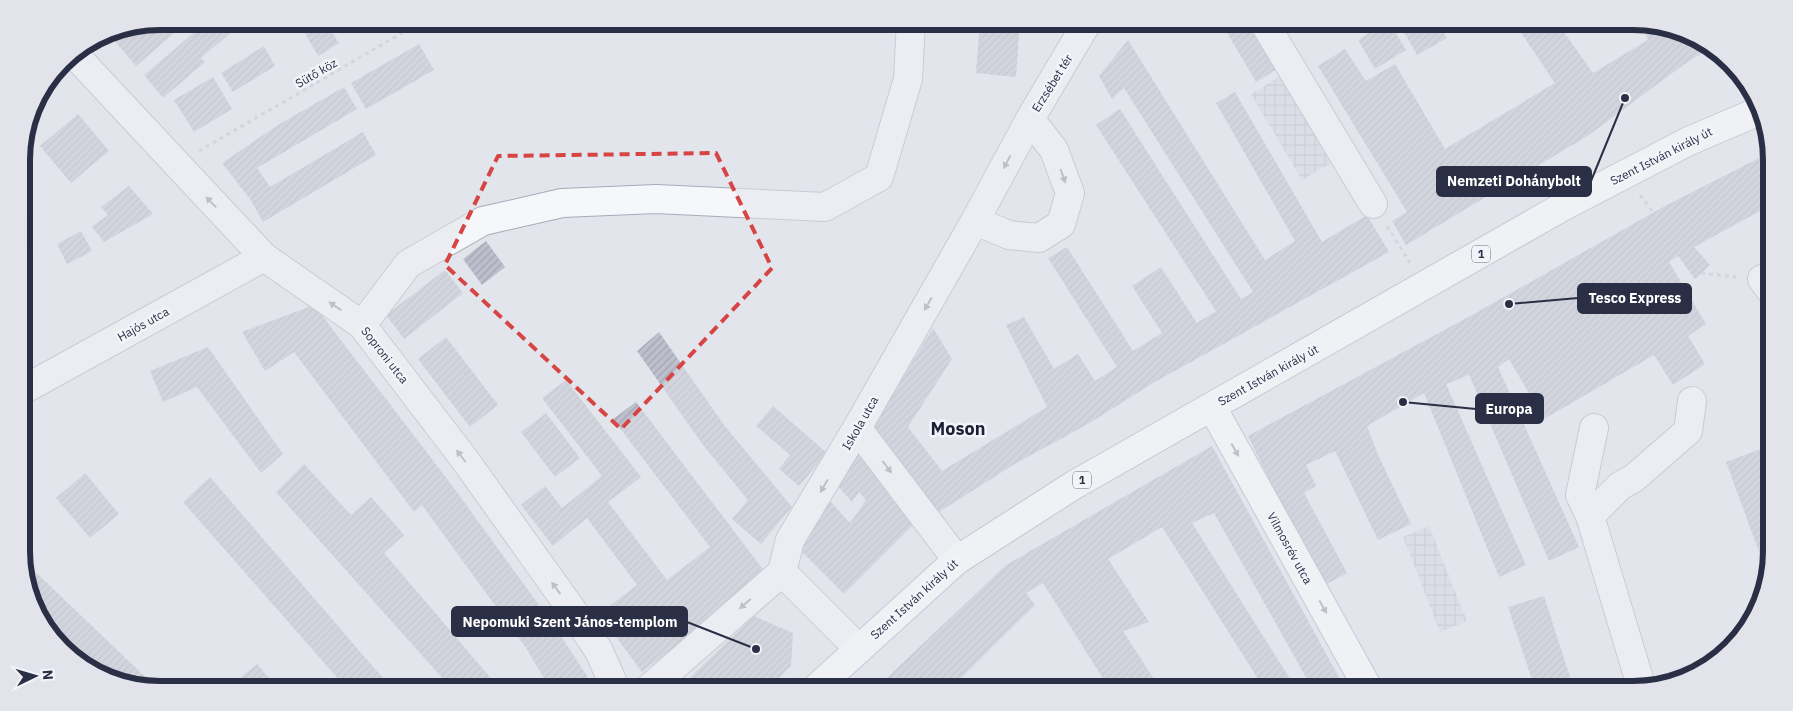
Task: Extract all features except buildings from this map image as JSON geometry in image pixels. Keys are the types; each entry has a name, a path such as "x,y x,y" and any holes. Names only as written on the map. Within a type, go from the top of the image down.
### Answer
{"main road":[{"name":"Szent István király út","path":"824,681 957,560 1074,485 1425,287 1562,207 1689,141 1754,113"},
{"name":"Vilmosrév utca","path":"1212,407 1363,681"}],"street":[{"path":"362,325 408,264 483,221 562,203 656,198 825,207 879,177 908,78 911,30"},
{"name":"Erzsébet tér","path":"1030,119 1083,30"},
{"path":"1268,30 1373,204"},
{"name":"Soproni utca","path":"78,59 264,258 362,325 465,460 572,610 599,651 612,681"},
{"path":"975,221 1009,235 1039,238 1060,224 1070,194 1054,150 1030,119"},
{"name":"Iskola utca","path":"782,572 790,540 857,428 975,221 1030,119"},
{"name":"Hajós utca","path":"30,386 264,258"},
{"path":"1590,516 1620,486 1634,478 1688,431 1692,401"},
{"path":"857,428 957,560"},
{"path":"1594,428 1580,495 1590,516 1640,681"},
{"path":"657,681 782,572 859,649"}],"path":[{"name":"Sütő köz","path":"176,165 402,33 420,30"},
{"path":"1373,204 1425,287"},
{"path":"1702,273 1763,284"}],"highlighted area":[{"path":"716,153 772,268 621,429 445,265 498,156"}],"shaded area":[{"path":"1281,76 1331,163 1302,180 1251,94"},
{"path":"1429,526 1467,621 1440,632 1403,537"}],"place":[{"name":"Nemzeti Dohánybolt","path":"1625,98"},
{"name":"Tesco Express","path":"1509,304"},
{"name":"Europa","path":"1403,402"},
{"name":"Nepomuki Szent János-templom","path":"756,649"}],"district":[{"name":"Moson","path":"958,428"}]}
